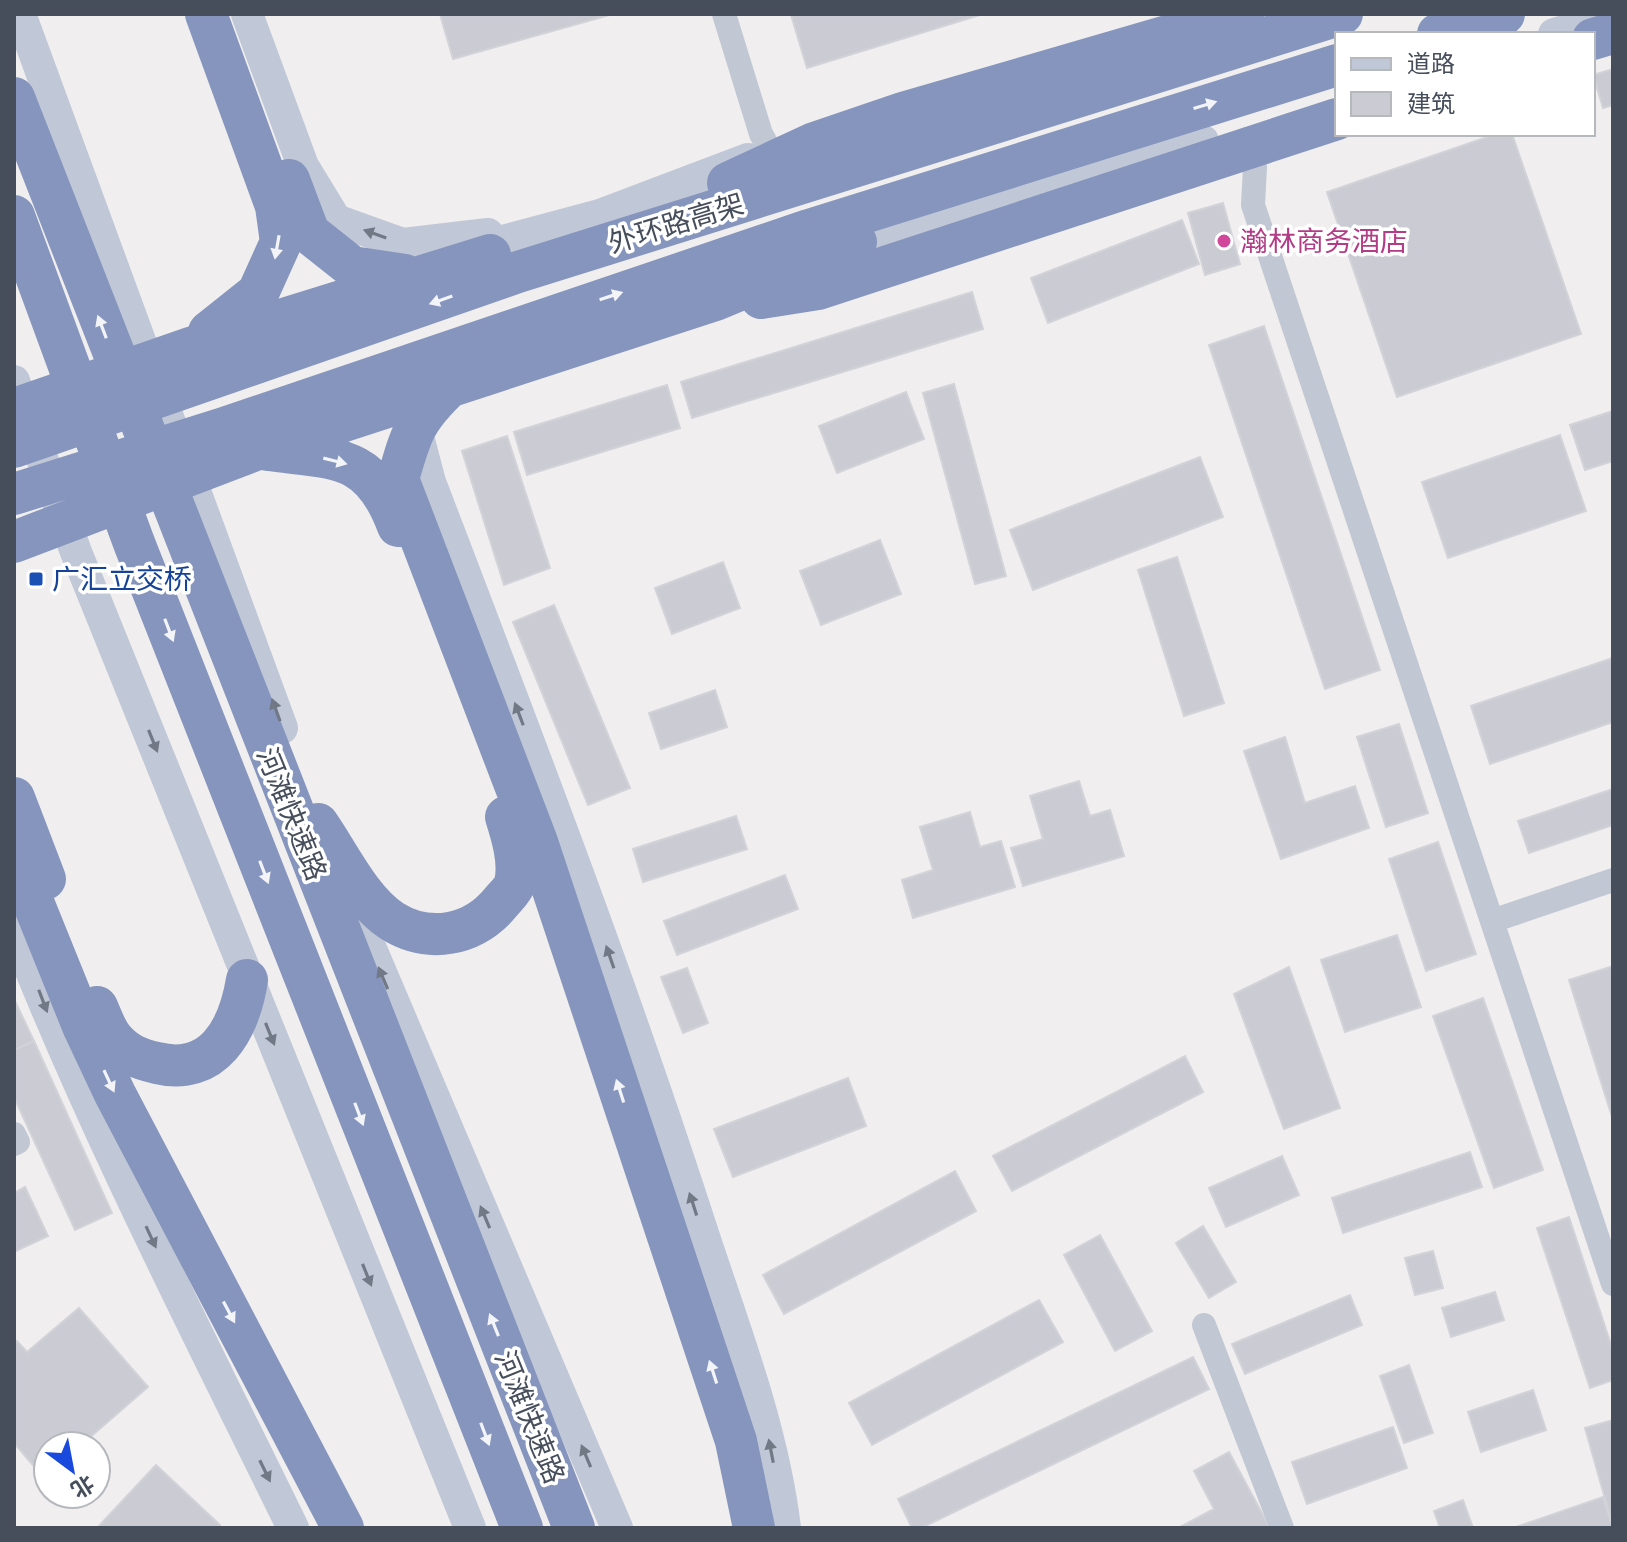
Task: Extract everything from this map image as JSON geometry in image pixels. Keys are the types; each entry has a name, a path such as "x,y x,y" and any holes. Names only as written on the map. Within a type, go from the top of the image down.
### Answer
{"highway":[{"path":"190,348 258,293 281,242 276,206 206,14"},
{"path":"229,14 309,233 352,267 414,276"},
{"name":"外环路高架","path":"14,447 518,272 1258,25 1342,14"},
{"path":"1445,32 1504,14"},
{"path":"14,409 414,276 701,196 812,144 903,113 1258,25"},
{"name":"外环路高架","path":"14,494 224,428 568,310 1154,120 1335,66"},
{"name":"河滩快速路","path":"14,98 574,1528"},
{"path":"14,542 258,449 677,312 1154,120"},
{"path":"677,312 818,289 1335,120"},
{"name":"河滩快速路","path":"14,216 134,543 522,1528"},
{"path":"450,386 428,406 411,430 398,479 537,842 736,1441 754,1528"},
{"path":"258,449 320,457 362,468 386,495 507,820 516,857 515,885 490,915 455,934 420,935 390,920 366,894 318,824"},
{"path":"14,798 82,978 113,1039 134,1058 178,1068 210,1056 233,1029 242,1008 247,980"},
{"path":"14,855 83,1026 115,1094 343,1528"}],"street":[{"path":"20,14 318,824 617,1528"},
{"path":"247,14 303,166 336,220 403,244 562,225"},
{"path":"724,14 761,134 770,150"},
{"path":"131,316 165,336 186,337 313,292 600,215 872,113 1180,14"},
{"path":"1561,32 1613,16"},
{"path":"191,479 214,451 1335,101"},
{"path":"1244,129 1255,167 1253,205 1613,1284"},
{"path":"14,381 76,552 470,1528"},
{"path":"405,390 430,482 586,891 657,1094 770,1440 785,1528"},
{"path":"14,526 42,530 76,552"},
{"path":"1492,921 1613,880"},
{"path":"14,929 48,1016 142,1218 293,1528"},
{"path":"14,1134 18,1142 14,1144"},
{"path":"1204,1325 1282,1528"}],"building":[{"path":"440,14 613,14 453,59"},
{"path":"983,14 807,68 791,15"},
{"path":"1613,69 1613,105 1603,108 1595,74"},
{"path":"1490,136 1513,136 1581,334 1397,397 1327,192"},
{"path":"1223,203 1240,264 1205,275 1188,213"},
{"path":"1182,220 1199,264 1048,323 1031,278"},
{"path":"972,292 983,329 692,418 681,382"},
{"path":"1264,326 1380,670 1325,689 1209,345"},
{"path":"954,384 1006,576 975,584 923,393"},
{"path":"667,385 680,428 527,475 514,432"},
{"path":"906,392 924,439 837,473 819,426"},
{"path":"1613,411 1613,461 1585,470 1570,425"},
{"path":"1560,435 1586,511 1448,558 1422,482"},
{"path":"507,436 550,568 504,585 462,451"},
{"path":"1200,457 1223,517 1033,590 1010,530"},
{"path":"880,540 901,594 821,625 800,571"},
{"path":"1177,557 1224,703 1184,716 1138,570"},
{"path":"723,562 740,608 672,634 655,588"},
{"path":"554,605 630,788 588,805 513,622"},
{"path":"1613,658 1613,722 1490,764 1471,706"},
{"path":"715,690 727,727 661,749 649,713"},
{"path":"1399,724 1428,813 1386,827 1357,737"},
{"path":"1285,737 1305,803 1355,786 1369,828 1281,859 1244,751"},
{"path":"1079,781 1090,816 1110,810 1124,856 1023,886 1011,848 1043,839 1030,796"},
{"path":"1613,789 1613,825 1529,853 1518,821"},
{"path":"970,812 980,847 1001,841 1015,887 913,918 902,880 933,870 920,827"},
{"path":"736,816 747,849 643,882 633,849"},
{"path":"1438,842 1476,954 1426,971 1389,859"},
{"path":"785,875 798,909 677,955 664,921"},
{"path":"1397,935 1421,1007 1345,1032 1321,960"},
{"path":"1613,966 1613,1120 1569,980"},
{"path":"1289,967 1340,1108 1284,1129 1234,994"},
{"path":"687,968 708,1023 683,1033 661,977"},
{"path":"1483,998 1543,1170 1494,1188 1433,1016"},
{"path":"14,999 34,1041 14,1050"},
{"path":"34,1041 112,1213 75,1230 14,1097 14,1050"},
{"path":"1185,1056 1203,1092 1012,1191 993,1156"},
{"path":"848,1078 866,1126 733,1177 714,1129"},
{"path":"1470,1152 1482,1187 1343,1233 1332,1198"},
{"path":"1282,1156 1299,1195 1226,1227 1209,1188"},
{"path":"955,1171 976,1211 784,1314 763,1275"},
{"path":"25,1187 48,1236 14,1252 14,1193"},
{"path":"1569,1217 1613,1351 1613,1380 1590,1388 1537,1228"},
{"path":"1203,1226 1236,1282 1209,1298 1176,1243"},
{"path":"1100,1235 1152,1331 1115,1351 1064,1255"},
{"path":"1433,1251 1443,1288 1415,1295 1405,1258"},
{"path":"1495,1292 1504,1320 1451,1337 1442,1308"},
{"path":"1350,1295 1362,1325 1245,1374 1232,1344"},
{"path":"1039,1300 1063,1342 872,1445 849,1403"},
{"path":"79,1308 148,1387 98,1430 32,1430 32,1464 14,1443 14,1343 17,1341 27,1352"},
{"path":"1193,1357 1209,1389 921,1528 912,1528 898,1499"},
{"path":"1409,1365 1433,1433 1404,1443 1380,1376"},
{"path":"1533,1390 1546,1430 1481,1452 1468,1412"},
{"path":"1613,1420 1613,1527 1585,1428"},
{"path":"1393,1427 1407,1468 1307,1504 1292,1462"},
{"path":"1229,1452 1270,1528 1178,1528 1214,1509 1194,1471"},
{"path":"156,1465 220,1525 217,1528 97,1528"},
{"path":"1603,1497 1613,1528 1513,1528"},
{"path":"1463,1500 1473,1528 1440,1528 1434,1511"}],"place":[{"name":"瀚林商务酒店","path":"1224,241"},
{"name":"广汇立交桥","path":"36,579"}]}
